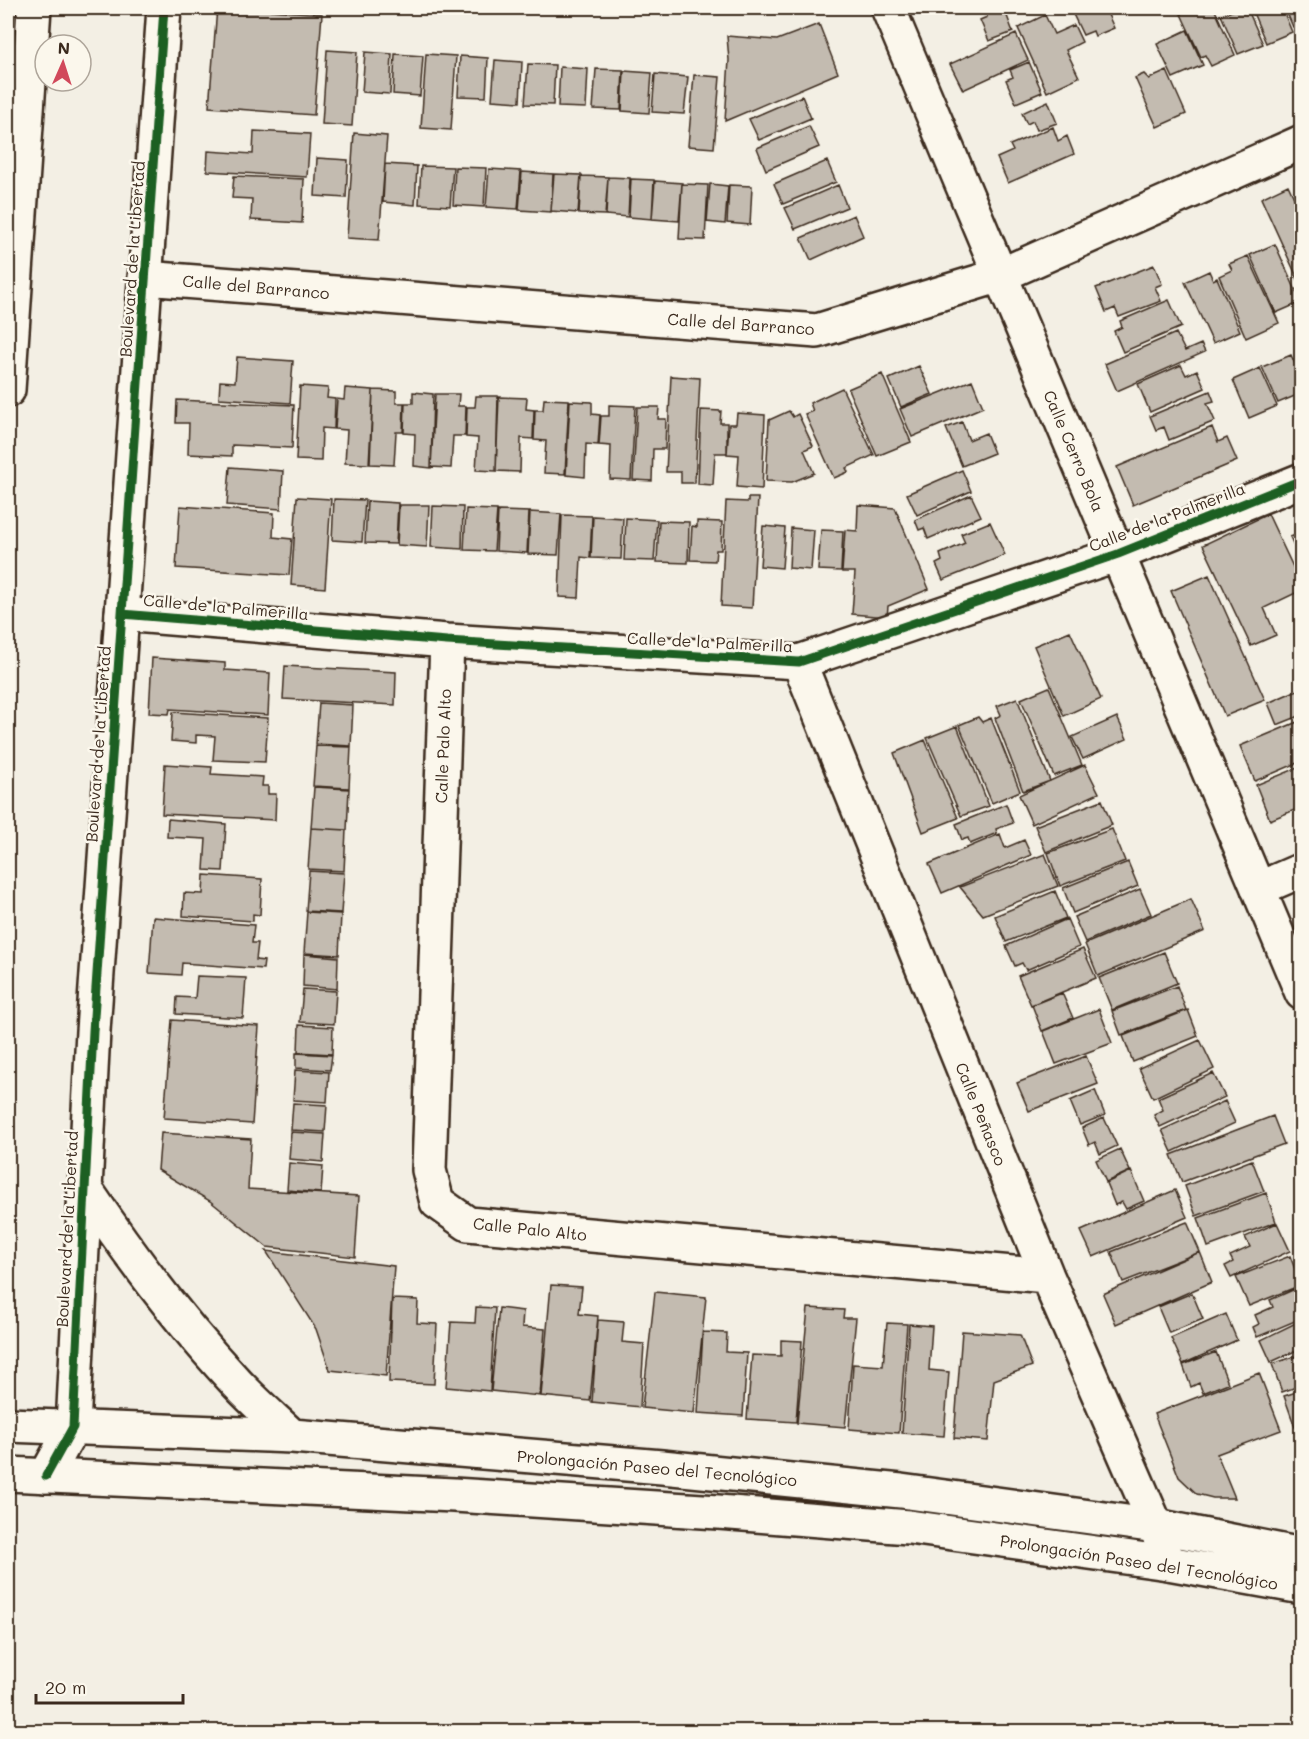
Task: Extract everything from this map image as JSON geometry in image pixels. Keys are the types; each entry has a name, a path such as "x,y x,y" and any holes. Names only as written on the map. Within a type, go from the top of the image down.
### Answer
{"street":[{"path":"8,390 12,265 34,8"},
{"name":"Boulevard de la Libertad","path":"46,1476 73,1427 84,1187 164,8"},
{"name":"Calle Cerro Bola","path":"888,8 1302,993"},
{"name":"Calle del Barranco","path":"146,278 817,331 1001,275 1302,142"},
{"name":"Calle de la Palmerilla","path":"122,614 447,641 799,663 1118,555 1302,480"},
{"name":"Calle Palo Alto","path":"447,641 429,1170 436,1202 468,1224 1047,1276"},
{"name":"Calle Peñasco","path":"799,663 1047,1276 1156,1527 1168,1563"},
{"path":"1258,889 1302,870"},
{"path":"84,1187 130,1254 180,1318 233,1380 292,1436"},
{"name":"Prolongación Paseo del Tecnológico","path":"8,1425 292,1436 662,1467 901,1491 1156,1527 1302,1555"},
{"name":"Prolongación Paseo del Tecnológico","path":"8,1474 454,1495 909,1527 1168,1563 1302,1587"}],"building":[{"path":"217,8 322,14 314,115 209,107"},
{"path":"1004,8 1013,32 989,41 980,20 987,17 984,10"},
{"path":"1070,8 1105,8 1114,28 1095,36 1093,31 1083,35"},
{"path":"1189,8 1214,8 1235,55 1211,66 1205,55 1201,57 1180,12"},
{"path":"1240,8 1247,8 1263,44 1238,54 1221,15"},
{"path":"1251,8 1282,8 1292,32 1266,43"},
{"path":"1285,8 1302,8 1302,24 1293,27"},
{"path":"1045,15 1054,34 1074,25 1082,42 1066,50 1079,77 1047,92 1018,28"},
{"path":"819,24 838,73 725,121 729,60 727,36 777,40"},
{"path":"1187,30 1203,65 1173,78 1157,44"},
{"path":"1016,34 1028,60 963,90 950,64"},
{"path":"327,50 357,52 352,126 322,124"},
{"path":"365,52 392,54 390,94 362,92"},
{"path":"395,54 423,56 420,96 393,94"},
{"path":"426,54 456,56 451,130 421,128"},
{"path":"460,56 488,58 486,97 458,96"},
{"path":"495,60 522,62 520,102 492,100"},
{"path":"1029,62 1042,92 1016,103 1006,80 1013,77 1010,70"},
{"path":"528,64 555,65 553,105 525,104"},
{"path":"560,67 588,69 586,108 558,107"},
{"path":"596,69 623,70 621,110 593,109"},
{"path":"624,71 652,73 649,113 622,111"},
{"path":"1167,71 1186,114 1157,127 1135,78 1144,74 1149,79"},
{"path":"655,74 688,77 684,114 652,112"},
{"path":"694,75 720,77 714,148 688,146"},
{"path":"802,96 811,118 759,140 749,119"},
{"path":"1048,101 1057,123 1037,130 1033,121 1027,124 1022,113"},
{"path":"809,126 819,147 766,170 757,148"},
{"path":"1053,127 1058,141 1067,136 1074,154 1008,183 997,158 1013,151 1010,145"},
{"path":"254,131 310,134 307,177 207,171 208,151 253,154"},
{"path":"354,133 387,136 379,240 347,238"},
{"path":"317,158 348,160 346,198 315,196"},
{"path":"827,161 836,182 783,204 774,184"},
{"path":"385,164 417,166 415,205 383,202"},
{"path":"421,166 453,167 450,206 419,204"},
{"path":"455,167 486,168 484,207 453,205"},
{"path":"489,169 521,171 518,209 486,207"},
{"path":"522,172 553,174 551,212 519,210"},
{"path":"554,174 581,175 578,213 551,211"},
{"path":"234,176 304,179 302,223 251,220 252,199 232,198"},
{"path":"581,176 608,177 605,215 579,214"},
{"path":"608,177 630,178 628,217 606,215"},
{"path":"631,179 654,180 652,219 629,217"},
{"path":"655,181 682,183 679,221 652,219"},
{"path":"682,184 708,185 705,240 679,239"},
{"path":"710,184 728,186 725,224 707,222"},
{"path":"729,185 752,186 750,225 727,223"},
{"path":"838,185 847,207 795,229 785,208"},
{"path":"1288,185 1302,215 1302,288 1261,198"},
{"path":"854,215 863,236 811,260 801,238"},
{"path":"1275,244 1301,302 1276,313 1250,255"},
{"path":"1248,256 1279,323 1246,338 1219,276 1232,270 1229,264"},
{"path":"1154,265 1162,284 1155,287 1161,301 1119,317 1115,308 1106,312 1096,288"},
{"path":"1209,271 1213,280 1217,278 1240,331 1213,343 1185,282"},
{"path":"1169,300 1181,327 1123,352 1114,331 1122,327 1120,321"},
{"path":"1176,333 1185,351 1201,344 1205,352 1117,391 1105,364"},
{"path":"1291,355 1302,379 1302,393 1278,403 1262,367"},
{"path":"237,357 293,361 290,403 219,398 220,381 235,382"},
{"path":"1181,365 1186,375 1197,370 1205,388 1150,412 1138,384"},
{"path":"919,366 932,394 901,407 889,379"},
{"path":"1260,368 1277,406 1249,418 1233,380"},
{"path":"882,374 911,442 877,456 848,389"},
{"path":"671,376 700,378 695,483 681,483 681,472 666,472"},
{"path":"972,380 983,407 912,437 900,409"},
{"path":"300,386 328,388 327,398 335,399 334,429 322,428 321,461 296,460"},
{"path":"345,388 373,390 369,464 345,463 347,430 335,429 337,399 344,400"},
{"path":"842,388 874,455 846,468 848,472 834,478 805,414 813,411 810,403"},
{"path":"373,390 396,391 396,403 404,403 403,432 396,432 394,465 370,464"},
{"path":"1210,391 1214,401 1207,403 1215,421 1169,440 1164,427 1156,430 1150,416"},
{"path":"413,392 433,394 431,468 414,466 415,434 404,433 405,403 413,403"},
{"path":"435,394 459,394 458,406 466,406 465,436 453,436 451,468 431,467"},
{"path":"476,396 498,396 496,471 476,470 478,438 466,437 467,407 475,407"},
{"path":"499,397 527,398 526,409 534,410 533,439 521,438 520,472 496,471"},
{"path":"544,399 569,400 565,474 544,473 546,441 534,440 535,410 543,410"},
{"path":"177,400 294,405 292,448 232,445 232,456 188,454 189,423 176,423"},
{"path":"570,401 592,402 592,414 600,415 598,445 586,444 585,477 566,475"},
{"path":"609,405 635,406 631,480 610,479 611,446 599,445 601,416 609,416"},
{"path":"637,407 659,407 658,419 666,419 665,449 653,449 652,481 633,480"},
{"path":"701,410 721,411 720,423 727,423 727,453 715,453 713,485 698,484"},
{"path":"789,411 793,417 798,414 813,446 804,450 814,473 792,482 766,481 769,420"},
{"path":"737,413 765,415 762,489 737,487 739,455 727,454 729,424 736,424"},
{"path":"962,422 969,440 986,433 994,453 962,466 946,428"},
{"path":"1212,427 1218,442 1227,438 1237,461 1133,505 1117,467"},
{"path":"230,467 283,471 281,509 227,505"},
{"path":"962,470 971,491 917,515 907,494"},
{"path":"971,495 981,516 928,539 924,528 919,530 915,520"},
{"path":"297,497 331,499 325,588 291,585"},
{"path":"748,498 758,498 752,608 721,606 726,501 748,502"},
{"path":"334,499 365,500 362,542 332,540"},
{"path":"367,501 398,503 396,544 365,543"},
{"path":"399,505 429,505 427,547 397,545"},
{"path":"858,505 895,508 929,589 888,606 887,617 852,614 855,572 842,572 845,530 857,531"},
{"path":"180,506 274,513 273,537 292,539 289,575 176,568"},
{"path":"433,506 463,507 462,549 431,547"},
{"path":"466,509 497,510 494,551 464,550"},
{"path":"498,511 529,512 527,553 496,551"},
{"path":"530,512 561,514 558,555 528,554"},
{"path":"1268,514 1302,590 1264,608 1276,635 1251,646 1203,545"},
{"path":"562,515 592,516 590,558 581,557 579,598 559,597"},
{"path":"593,516 623,518 621,559 591,558"},
{"path":"626,518 657,520 654,561 624,560"},
{"path":"659,521 689,522 688,563 657,562"},
{"path":"697,521 722,522 721,550 716,550 715,561 690,560 692,526 697,527"},
{"path":"990,522 1005,555 943,580 936,564 942,561 940,554 965,543 961,534"},
{"path":"763,526 785,528 782,568 760,566"},
{"path":"791,528 814,530 811,570 789,568"},
{"path":"821,530 843,531 841,571 818,570"},
{"path":"1302,533 1302,563 1290,537"},
{"path":"1209,575 1265,700 1225,716 1171,591"},
{"path":"1070,631 1101,699 1064,716 1034,646"},
{"path":"152,658 225,663 225,670 270,673 268,715 170,709 169,714 149,713"},
{"path":"285,666 396,672 395,705 283,699"},
{"path":"1049,687 1082,765 1054,776 1021,699"},
{"path":"1302,688 1302,715 1277,725 1268,703"},
{"path":"1017,698 1050,781 1023,791 995,718 1001,715 997,706"},
{"path":"319,703 353,705 351,746 316,744"},
{"path":"173,712 268,718 265,762 213,760 215,736 196,735 196,743 171,741"},
{"path":"978,717 982,722 991,718 1020,791 992,803 959,725"},
{"path":"1117,717 1127,739 1083,759 1072,737"},
{"path":"1302,720 1302,761 1255,781 1240,746"},
{"path":"957,726 989,806 961,816 927,738"},
{"path":"925,740 958,818 923,832 894,753"},
{"path":"316,746 351,747 349,788 313,786"},
{"path":"165,764 212,767 211,774 263,777 262,786 268,786 268,794 276,794 275,820 162,814"},
{"path":"1085,765 1099,793 1032,824 1019,795"},
{"path":"1302,766 1302,807 1270,820 1256,785"},
{"path":"314,787 349,789 347,830 311,828"},
{"path":"1102,800 1112,825 1046,852 1035,826"},
{"path":"1006,804 1013,823 996,829 997,833 970,844 968,838 962,840 956,824"},
{"path":"168,819 226,824 223,871 204,870 206,839 167,837"},
{"path":"311,828 346,830 344,871 308,869"},
{"path":"1112,829 1125,861 1060,886 1048,853"},
{"path":"1000,834 1005,848 1024,840 1031,855 942,893 929,864"},
{"path":"1045,854 1058,886 983,915 960,887"},
{"path":"1128,862 1138,886 1073,913 1063,888"},
{"path":"309,871 344,873 341,913 306,911"},
{"path":"204,875 262,879 260,915 253,914 253,921 183,916 184,893 203,894"},
{"path":"1140,889 1151,914 1085,942 1074,917"},
{"path":"1055,891 1066,918 1006,942 995,916"},
{"path":"1191,899 1205,931 1098,976 1085,944"},
{"path":"307,912 341,914 339,955 304,953"},
{"path":"153,917 254,925 252,943 258,943 256,960 264,961 263,969 182,963 181,975 149,973"},
{"path":"1067,919 1079,947 1026,970 1022,963 1015,966 1006,946"},
{"path":"1083,949 1096,978 1031,1005 1018,976"},
{"path":"1164,952 1177,983 1112,1010 1099,978"},
{"path":"304,954 338,957 337,989 303,986"},
{"path":"197,976 246,978 243,1018 176,1014 177,997 195,998"},
{"path":"1177,986 1186,1010 1121,1035 1112,1011"},
{"path":"303,989 336,991 334,1024 300,1022"},
{"path":"1062,993 1073,1018 1042,1031 1032,1005"},
{"path":"1099,1009 1112,1043 1056,1064 1043,1031"},
{"path":"1188,1010 1198,1036 1133,1062 1123,1036"},
{"path":"172,1020 259,1026 252,1124 164,1118"},
{"path":"299,1025 333,1027 332,1054 298,1052"},
{"path":"1200,1040 1214,1069 1153,1098 1139,1068"},
{"path":"296,1053 332,1055 330,1070 296,1068"},
{"path":"1086,1056 1098,1084 1029,1111 1017,1083"},
{"path":"295,1070 329,1072 327,1102 293,1100"},
{"path":"1213,1073 1225,1097 1160,1127 1154,1115 1163,1110 1158,1098"},
{"path":"1095,1090 1105,1115 1080,1125 1070,1101"},
{"path":"1225,1101 1235,1123 1172,1152 1162,1130"},
{"path":"293,1103 327,1105 325,1132 291,1130"},
{"path":"1273,1116 1284,1144 1182,1182 1171,1155"},
{"path":"1104,1118 1117,1146 1100,1154 1095,1142 1089,1145 1082,1128"},
{"path":"291,1132 325,1134 323,1162 289,1159"},
{"path":"161,1133 251,1139 248,1189 359,1196 355,1257 267,1247 210,1201 158,1170"},
{"path":"1120,1149 1130,1171 1106,1182 1096,1160"},
{"path":"1252,1160 1264,1191 1196,1216 1185,1186"},
{"path":"289,1163 323,1166 321,1193 287,1190"},
{"path":"1131,1171 1144,1201 1126,1209 1122,1202 1115,1205 1106,1183"},
{"path":"1175,1190 1187,1217 1093,1257 1081,1231"},
{"path":"1266,1193 1276,1222 1208,1247 1198,1218"},
{"path":"1187,1222 1200,1252 1123,1282 1111,1252"},
{"path":"1277,1223 1290,1251 1231,1278 1225,1266 1233,1262 1230,1256 1250,1247 1245,1237"},
{"path":"266,1251 394,1266 386,1376 330,1370 316,1329"},
{"path":"1200,1252 1212,1282 1116,1324 1103,1294"},
{"path":"1290,1256 1301,1285 1249,1306 1236,1277"},
{"path":"551,1285 582,1287 579,1314 598,1316 590,1401 541,1396"},
{"path":"1302,1286 1302,1318 1257,1337 1253,1327 1259,1324 1255,1315 1273,1307 1270,1300"},
{"path":"655,1292 706,1297 694,1413 642,1408"},
{"path":"1192,1293 1203,1319 1169,1333 1158,1307"},
{"path":"392,1299 418,1300 417,1323 437,1324 434,1384 389,1382"},
{"path":"476,1307 495,1308 490,1391 446,1387 451,1322 475,1323"},
{"path":"499,1308 523,1311 522,1327 545,1329 540,1396 491,1391"},
{"path":"808,1308 844,1310 843,1318 856,1318 845,1427 797,1423"},
{"path":"1226,1314 1237,1340 1183,1364 1171,1338"},
{"path":"598,1320 624,1322 622,1342 644,1344 640,1407 592,1402"},
{"path":"1302,1320 1302,1348 1271,1362 1261,1340"},
{"path":"887,1323 907,1324 899,1433 849,1429 853,1364 883,1366"},
{"path":"909,1324 932,1326 929,1370 949,1372 944,1436 902,1433"},
{"path":"962,1331 1020,1335 1032,1366 994,1380 988,1441 954,1438"},
{"path":"703,1332 727,1333 726,1352 747,1353 743,1416 698,1413"},
{"path":"781,1340 802,1341 796,1422 747,1419 752,1355 781,1356"},
{"path":"1216,1352 1228,1383 1203,1393 1199,1383 1191,1387 1183,1365"},
{"path":"1302,1354 1302,1385 1282,1392 1272,1364"},
{"path":"1259,1373 1281,1430 1217,1454 1235,1498 1213,1498 1197,1494 1179,1477 1154,1414"},
{"path":"1302,1390 1302,1425 1295,1427 1284,1396"}],"cycle path":[{"path":"46,1476 73,1427 93,1031 164,8"},
{"path":"122,614 447,641 799,662 1118,554 1302,480"}]}
